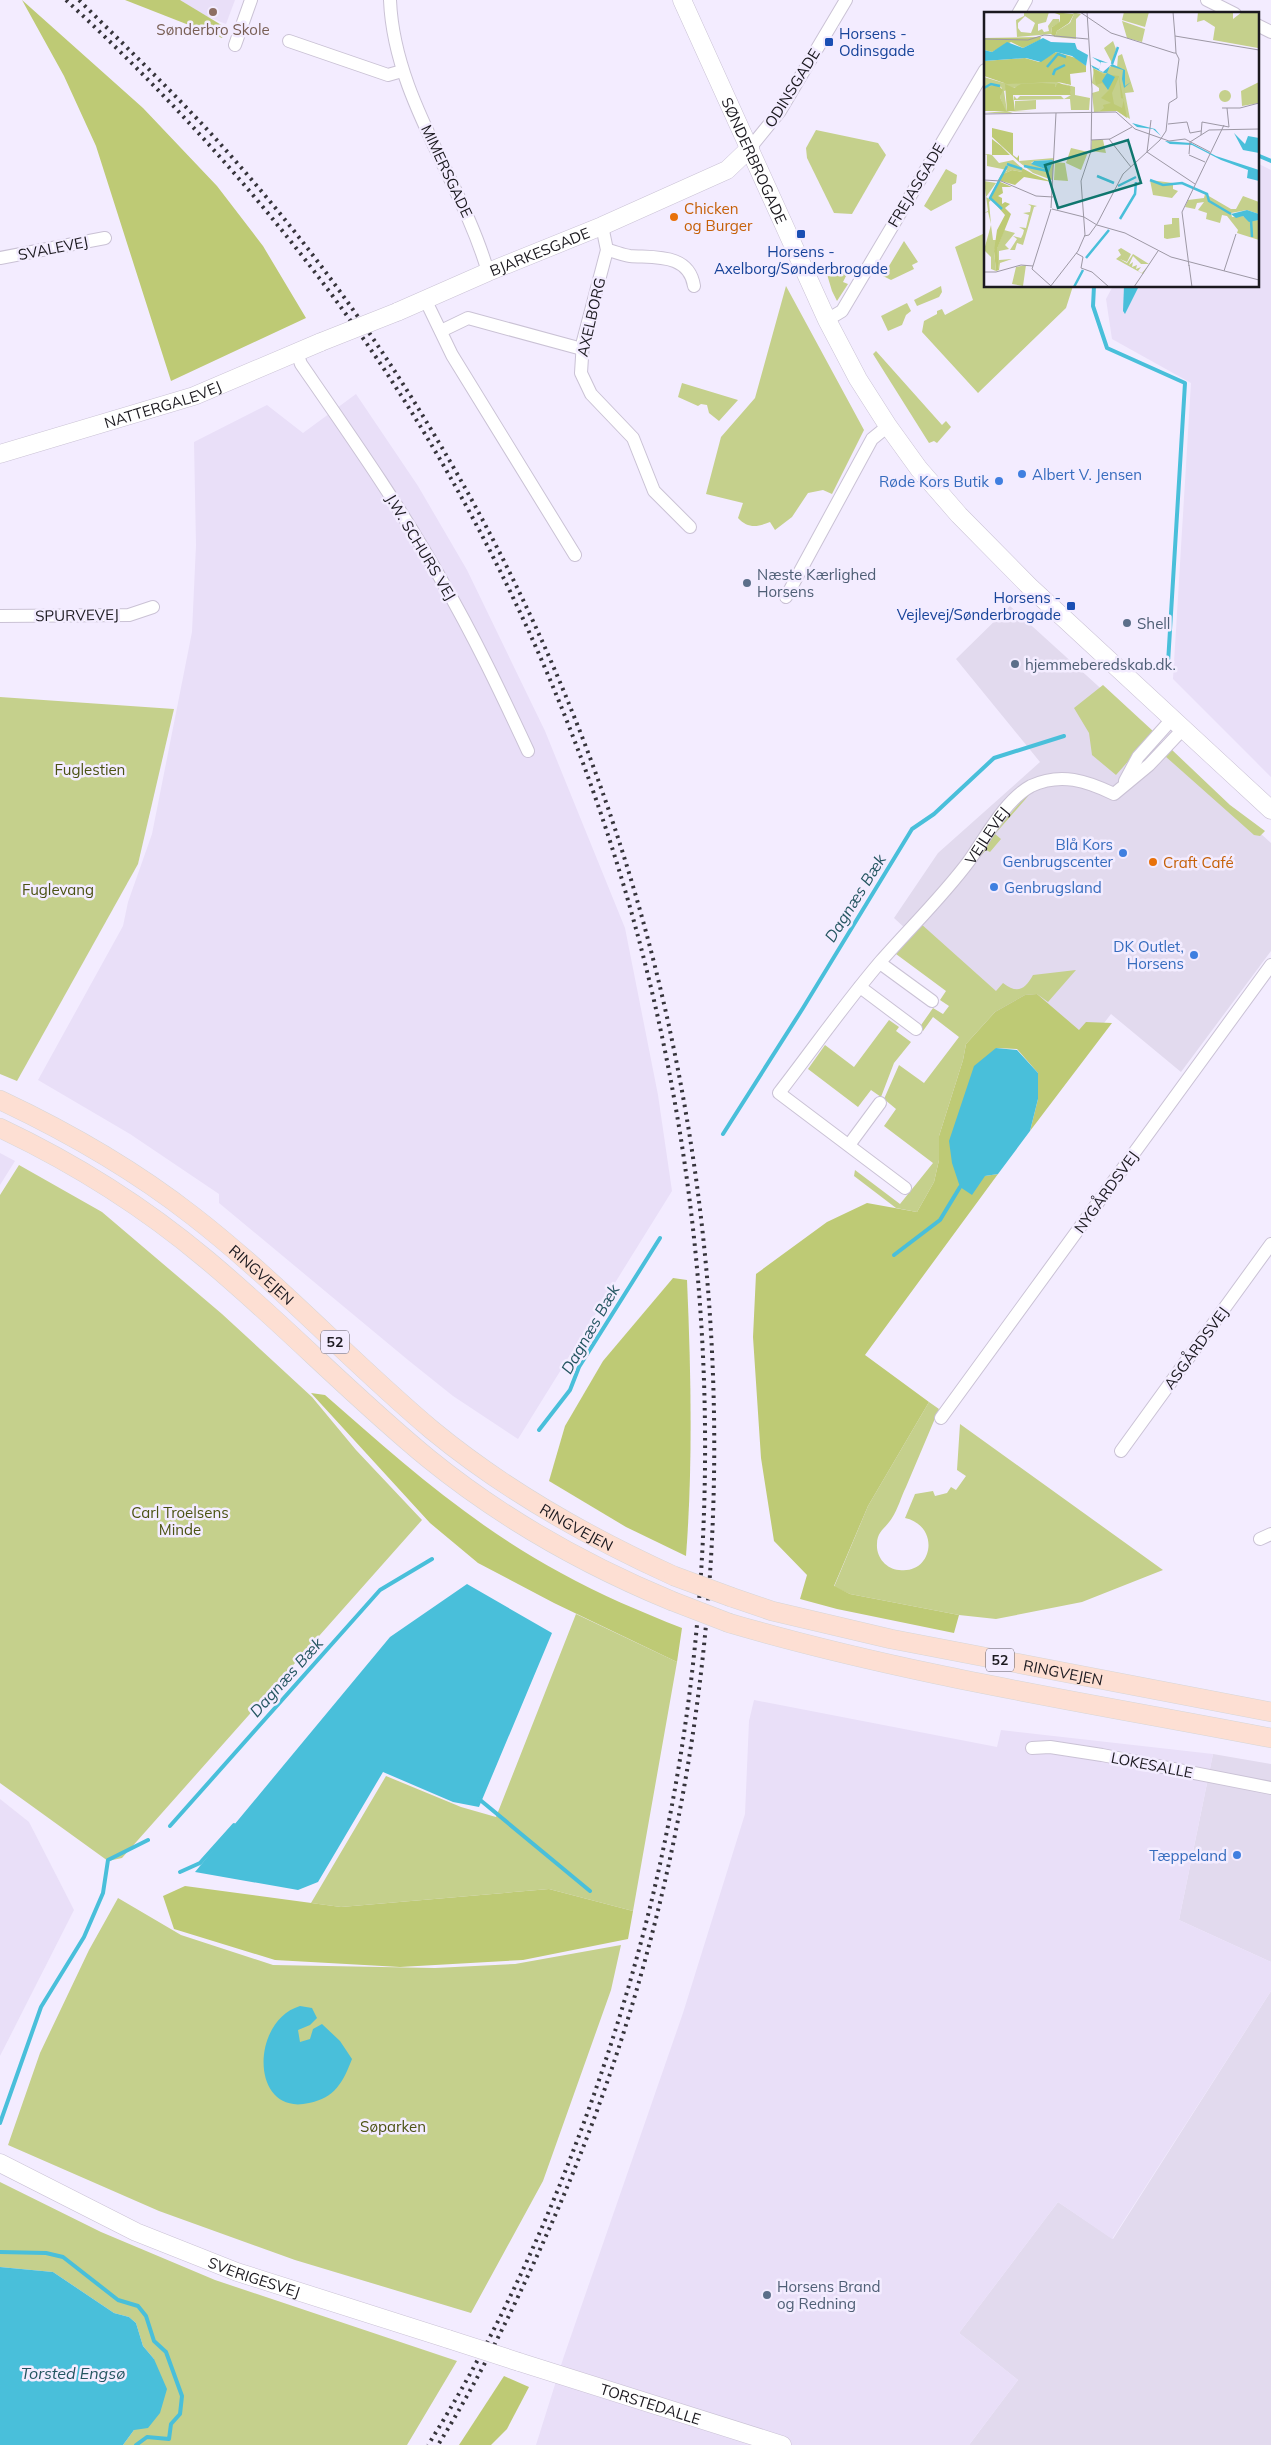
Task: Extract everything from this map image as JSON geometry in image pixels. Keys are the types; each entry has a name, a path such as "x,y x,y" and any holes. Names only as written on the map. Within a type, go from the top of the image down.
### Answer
{"main road":[{"name":"RINGVEJEN","path":"0,1100 92,1147 194,1217 267,1279 425,1424 485,1470 568,1524 607,1546 674,1576 772,1611 891,1639 1271,1712"},
{"name":"RINGVEJEN","path":"0,1128 44,1150 105,1185 184,1241 252,1300 370,1409 429,1459 482,1498 553,1544 605,1572 729,1623 798,1643 888,1664 1271,1738"}],"street":[{"path":"236,45 251,0"},
{"name":"MIMERSGADE","path":"390,0 396,49 406,84 480,244 488,272"},
{"name":"SØNDERBROGADE","path":"682,0 827,320 858,379 888,426 919,469 958,515 1030,586 1179,723"},
{"name":"ODINSGADE","path":"750,148 780,111 846,0"},
{"path":"1019,12 1026,0"},
{"path":"1207,0 1231,12"},
{"path":"1258,26 1271,32"},
{"path":"289,41 388,75 402,71"},
{"name":"FREJASGADE","path":"827,320 842,311 984,72"},
{"name":"BJARKESGADE","path":"321,342 602,226 727,170 750,148"},
{"name":"AXELBORG","path":"602,226 607,250 582,349 581,373 591,394 633,438 654,491 690,526"},
{"name":"SVALEVEJ","path":"0,258 105,238"},
{"path":"607,250 627,255 662,256 672,259 686,269 693,279 694,286"},
{"path":"425,299 452,355 575,556"},
{"path":"441,331 468,318 582,349"},
{"name":"NATTERGALEVEJ","path":"0,454 194,396 321,342"},
{"name":"J.W. SCHURS VEJ","path":"297,353 301,364 394,501 442,580 480,650 528,751"},
{"path":"786,597 872,439 888,426"},
{"name":"SPURVEVEJ","path":"0,616 129,615 153,607"},
{"path":"1179,723 1271,810"},
{"name":"VEJLEVEJ","path":"905,1188 779,1093 880,963 968,861 982,838 1020,793 1047,781 1066,778 1090,783 1114,794 1149,765 1179,723"},
{"path":"880,963 932,1001"},
{"name":"NYGÅRDSVEJ","path":"941,1418 1271,965"},
{"path":"860,988 916,1029"},
{"path":"849,1146 880,1103"},
{"name":"ASGÅRDSVEJ","path":"1122,1451 1271,1244"},
{"name":"LOKESALLE","path":"1032,1748 1050,1747 1102,1755 1271,1788"},
{"name":"SVERIGESVEJ","path":"0,2163 136,2232 237,2272 519,2362"},
{"name":"TORSTEDALLE","path":"519,2362 782,2445"}],"shaded area":[{"name":"Sønderbro Skole","path":"166,0 235,0 226,24"},
{"path":"1258,164 1271,170 1271,777 1173,679 1191,383 1112,339 1106,299 1112,288 1258,288"},
{"path":"356,394 418,486 467,570 545,731 625,928 658,1095 672,1191 518,1439 453,1396 408,1360 219,1203 219,1194 130,1134 38,1080 123,926 128,902 152,834 192,632 196,545 194,442 267,405 303,433"},
{"path":"1010,606 1271,843 1271,951 1181,1072 1111,1014 1064,1075 894,918 938,853 1040,762 956,659"},
{"path":"0,1153 15,1161 0,1185"},
{"path":"754,1700 997,1747 1001,1730 1213,1754 1179,1920 1271,1962 1271,1991 1112,2239 1058,2202 959,2333 1018,2380 969,2445 536,2445 563,2359 683,2013 745,1814 749,1721"},
{"path":"1213,1754 1271,1764 1271,1962 1179,1920"},
{"path":"0,1799 29,1822 74,1910 0,2056"},
{"path":"1271,1991 1271,2445 969,2445 1018,2380 959,2333 1058,2202 1113,2239"}],"green space":[{"path":"22,0 143,108 217,186 263,246 306,318 171,381 96,146 64,76"},
{"path":"125,0 180,0 228,29 222,38"},
{"path":"816,130 878,143 886,155 852,214 834,213 807,158 806,148"},
{"path":"946,169 957,175 956,183 952,185 952,200 931,211 924,206"},
{"path":"984,233 984,288 1072,288 1066,308 978,393 922,332 924,321 937,314 937,311 942,309 945,315 973,300 955,247"},
{"path":"904,241 918,262 912,265 914,269 891,280 883,276"},
{"path":"830,267 850,268 843,282 848,284 837,301 826,271"},
{"path":"786,286 864,430 832,494 823,490 808,493 792,517 775,530 770,522 753,526 742,522 738,518 743,503 706,494 721,437 755,398"},
{"path":"941,286 942,292 939,297 917,306 914,300"},
{"path":"907,303 911,311 906,315 902,325 888,331 881,316"},
{"path":"876,351 942,425 946,421 951,427 937,443 934,441 929,443 873,354"},
{"path":"682,383 738,400 719,421 709,413 707,405 701,404 698,406 678,397"},
{"path":"1103,685 1154,732 1116,775 1092,755 1089,733 1074,708"},
{"path":"0,697 174,709 138,864 17,1081 0,1074"},
{"path":"1171,749 1230,805 1265,831 1260,836 1254,835 1165,756"},
{"path":"1030,794 995,834 1001,839 990,852 986,850 977,860 986,842 1024,798"},
{"path":"920,923 996,991 1003,983 1012,988 1020,989 1027,984 1033,975 1076,970 1048,1002 1037,994 1025,995 995,1012 966,1044 963,1060 939,1136 939,1160 934,1182 917,1212 896,1208 854,1176 855,1170 900,1204 933,1163 884,1126 896,1109 884,1099 899,1065 924,1083 959,1037 933,1017 923,1031 919,1028 933,1008 943,1014 949,1006 940,1000 946,991 896,954"},
{"path":"1037,994 1079,1030 1086,1022 1112,1023 1030,1131 1038,1099 1038,1073 1017,1049 996,1048 985,1176 998,1174 865,1355 929,1402 868,1506 834,1586 850,1594 959,1615 954,1633 837,1609 800,1599 807,1575 774,1541 761,1458 753,1337 756,1274 827,1222 867,1203 917,1212 934,1182 939,1160 939,1136 963,1060 966,1044 995,1012 1025,995"},
{"path":"889,1020 899,1027 896,1031 911,1042 894,1063 881,1097 871,1090 858,1107 808,1069 825,1045 854,1067"},
{"name":"Carl Troelsens Minde","path":"19,1165 102,1212 222,1314 312,1397 356,1450 422,1520 122,1858 108,1861 0,1783 0,1195"},
{"path":"673,1278 687,1280 691,1418 686,1556 626,1527 549,1481 565,1426 603,1361"},
{"path":"311,1393 325,1395 438,1491 529,1555 575,1581 682,1628 677,1662 554,1603 478,1563 430,1523"},
{"path":"929,1402 939,1409 896,1511 877,1540 878,1553 886,1565 894,1569 910,1570 919,1565 925,1558 928,1549 928,1539 924,1530 916,1523 905,1518 915,1494 933,1491 935,1496 947,1493 951,1487 956,1490 966,1476 957,1470 960,1424 1163,1570 1082,1602 996,1619 959,1615 850,1594 834,1587 868,1506"},
{"path":"576,1614 677,1662 633,1911 549,1889 341,1907 311,1903 386,1776 461,1807 496,1817"},
{"path":"185,1886 341,1907 549,1889 633,1911 628,1939 523,1960 400,1967 275,1960 174,1929 163,1896"},
{"name":"Søparken","path":"118,1898 181,1935 273,1965 435,1968 515,1964 621,1945 611,1990 543,2181 471,2313 295,2260 159,2211 8,2145 40,2053 89,1950"},
{"path":"0,2182 101,2232 215,2280 457,2361 407,2445 123,2445 134,2430 154,2359 143,2346 136,2323 129,2317 114,2313 53,2272 0,2267"},
{"path":"504,2376 529,2387 507,2429 491,2445 459,2445"}],"water":[{"path":"1124,288 1138,288 1125,314 1123,311"},
{"path":"996,1048 1017,1050 1038,1073 1038,1099 1030,1131 998,1174 985,1176 972,1195 960,1187 952,1163 949,1141 974,1066"},
{"path":"467,1584 552,1633 479,1807 453,1802 383,1772 318,1882 298,1890 195,1872 390,1637"},
{"path":"300,2006 312,2008 317,2018 310,2025 298,2030 300,2042 310,2039 313,2029 322,2024 340,2041 352,2059 341,2082 332,2093 318,2101 290,2103 276,2096 267,2082 264,2065 265,2047 272,2029 284,2015"},
{"name":"Torsted Engsø","path":"0,2267 53,2272 114,2313 129,2317 136,2323 143,2346 154,2359 167,2389 160,2413 148,2428 134,2430 123,2445 0,2445"}],"waterway":[{"path":"1258,155 1271,161"},
{"path":"1094,288 1093,306 1107,348 1185,383 1168,663"},
{"name":"Dagnæs Bæk","path":"723,1134 803,1008 912,829 934,814 994,758 1064,736"},
{"path":"894,1255 940,1220 960,1187"},
{"name":"Dagnæs Bæk","path":"539,1430 570,1390 579,1367 660,1238"},
{"name":"Dagnæs Bæk","path":"170,1826 380,1590 432,1559"},
{"path":"479,1799 590,1891"},
{"path":"180,1872 200,1863 234,1825"},
{"name":"Dagnæs Bæk","path":"0,2123 41,2007 84,1937 103,1893 108,1860 148,1840"},
{"path":"0,2252 46,2253 63,2257 118,2300 138,2306 146,2316 154,2341 166,2352 182,2396 180,2414 171,2424 169,2439 147,2437 136,2445"}],"railway":[{"path":"66,0 195,129 274,220 347,316 382,366 484,539 567,721 631,910 675,1105 700,1303 704,1502 688,1701 652,1899 634,1969 612,2040 588,2111 561,2181 532,2250 500,2318 465,2383 428,2445"},
{"path":"79,0 200,121 292,228 367,330 435,436 543,643 625,860 681,1084 710,1313 712,1543 687,1772 634,1998 554,2218 500,2333 455,2418 438,2445"}],"place":[{"name":"Sønderbro Skole","path":"213,12"},
{"name":"Horsens - Odinsgade","path":"829,42"},
{"name":"Chicken og Burger","path":"674,217"},
{"name":"Horsens - Axelborg/Sønderbrogade","path":"801,234"},
{"name":"Albert V. Jensen","path":"1022,474"},
{"name":"Røde Kors Butik","path":"999,481"},
{"name":"Næste Kærlighed Horsens","path":"747,583"},
{"name":"Horsens - Vejlevej/Sønderbrogade","path":"1071,606"},
{"name":"Shell","path":"1127,623"},
{"name":"hjemmeberedskab.dk.","path":"1015,664"},
{"name":"Blå Kors Genbrugscenter","path":"1123,853"},
{"name":"Craft Café","path":"1153,862"},
{"name":"Genbrugsland","path":"994,887"},
{"name":"DK Outlet, Horsens","path":"1194,955"},
{"name":"Tæppeland","path":"1237,1855"},
{"name":"Horsens Brand og Redning","path":"767,2295"}],"park label":[{"name":"Fuglestien","path":"90,769"},
{"name":"Fuglevang","path":"58,889"}]}
